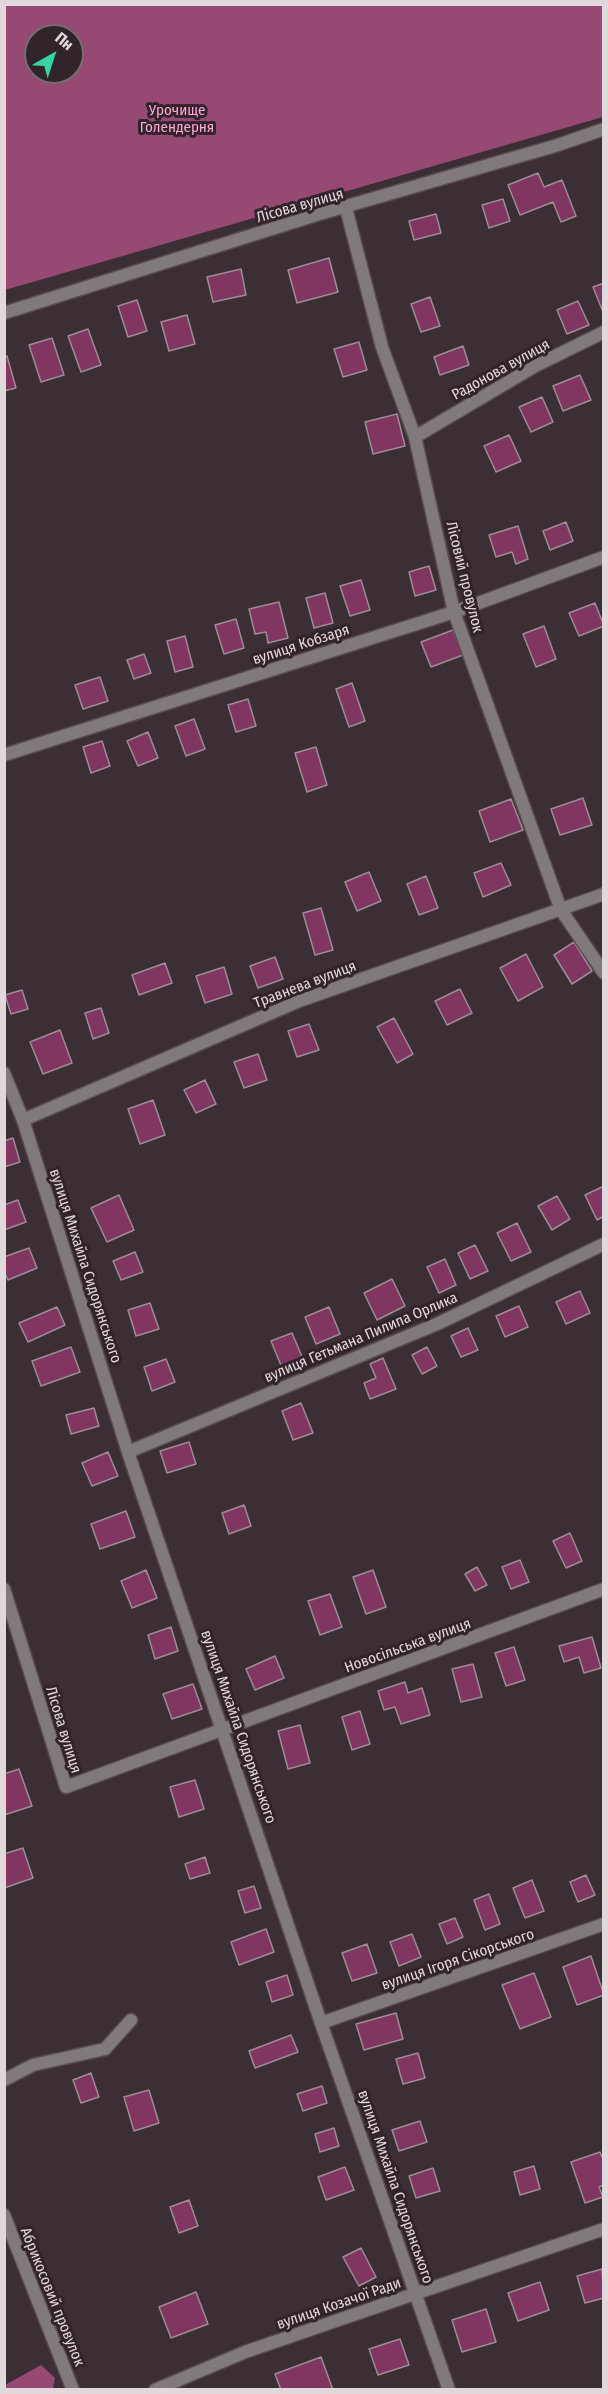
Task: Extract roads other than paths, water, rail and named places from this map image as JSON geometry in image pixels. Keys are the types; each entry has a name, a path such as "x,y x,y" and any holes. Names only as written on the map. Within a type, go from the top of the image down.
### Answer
{"street":[{"name":"Лісова вулиця","path":"4,313 240,238 558,146 603,129"},
{"name":"Лісовий провулок","path":"346,208 382,347 415,437 454,612 561,910 603,973"},
{"name":"Радонова вулиця","path":"415,437 535,366 603,332"},
{"name":"вулиця Кобзаря","path":"4,755 454,612 603,557"},
{"name":"Травнева вулиця","path":"23,1120 299,1001 603,894"},
{"name":"вулиця Михайла Сидорянського","path":"4,1073 23,1120 128,1452 321,2023 449,2390"},
{"name":"вулиця Гетьмана Пилипа Орлика","path":"128,1452 437,1324 603,1244"},
{"name":"Лісова вулиця","path":"4,1589 66,1787 223,1730"},
{"name":"Новосільська вулиця","path":"223,1730 603,1589"},
{"name":"вулиця Ігоря Сікорського","path":"321,2023 603,1924"},
{"path":"4,2079 33,2065 105,2049 131,2020"},
{"name":"Абрикосовий провулок","path":"4,2215 73,2390"},
{"name":"вулиця Козачої Ради","path":"155,2390 245,2352 603,2229"}],"park label":[{"name":"Урочище Голендерня","path":"177,120"}]}
